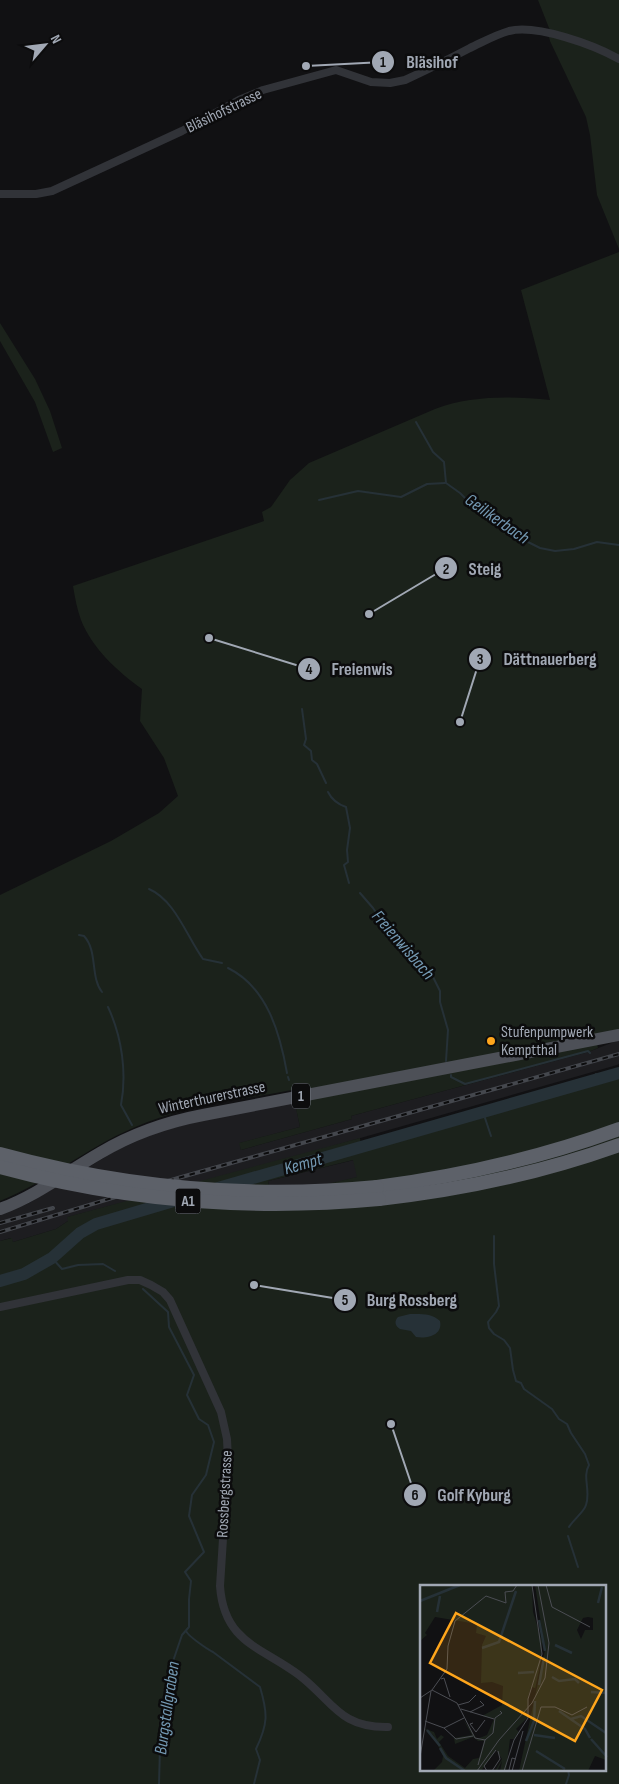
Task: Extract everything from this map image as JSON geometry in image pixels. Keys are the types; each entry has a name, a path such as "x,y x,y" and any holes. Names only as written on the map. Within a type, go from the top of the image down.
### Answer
{"highway":[{"name":"A1","path":"0,1167 88,1188 178,1200 270,1205 325,1204 430,1180 484,1170 619,1130"},
{"name":"A1","path":"0,1154 55,1168 108,1178 198,1189 378,1193 451,1189 522,1175 619,1145"}],"main road":[{"name":"Winterthurerstrasse","path":"0,1208 35,1193 124,1140 155,1127 203,1115 619,1035"}],"street":[{"name":"Bläsihofstrasse","path":"0,194 36,194 52,191 182,131 239,100 263,90 336,70 371,82 390,83 405,80 491,38 514,30 531,30 555,35 594,47 619,59"},
{"name":"Rossbergstrasse","path":"0,1307 128,1280 146,1282 158,1288 167,1296 176,1311 213,1393 225,1429 228,1460 220,1586 223,1604 230,1621 249,1644 298,1674 339,1713 353,1722 388,1728"}],"shaded area":[{"path":"538,0 619,0 619,249 597,195 586,117 550,41 548,33 551,33"},
{"path":"619,252 619,1035 596,1040 598,1048 588,1052 351,1116 352,1119 241,1150 239,1143 300,1127 292,1090 211,1104 171,1114 116,1136 34,1184 0,1201 0,895 111,841 159,813 178,796 164,758 140,721 142,689 115,667 92,640 81,620 73,586 264,521 262,512 271,507 290,480 309,463 435,409 449,404 477,399 521,398 550,400 521,290"},
{"path":"0,323 35,379 50,411 62,448 53,452 35,402 0,341"},
{"path":"619,1040 619,1064 617,1065 276,1162 68,1217 68,1221 56,1229 13,1242 11,1238 0,1241 0,1215 29,1203 115,1151 157,1132 294,1097 300,1127 240,1143 241,1150 352,1119 351,1116 588,1052"},
{"path":"619,1069 619,1784 0,1784 0,1241 12,1238 13,1242 56,1229 68,1221 67,1217 360,1138 362,1152 480,1111","holes":["353,1160 357,1177 272,1197 268,1181"]},
{"path":"354,1160 358,1177 272,1198 268,1181"},
{"path":"410,1314 426,1314 437,1318 440,1321 439,1330 430,1337 416,1337 411,1331 398,1328 396,1322 398,1317"}],"waterway":[{"name":"Geilikerbach","path":"416,422 433,452 444,462 446,483 460,493 475,508 512,534 540,548 555,551 574,549 597,542 619,545"},
{"path":"319,500 358,491 401,497 427,484 445,483"},
{"name":"Freienwisbach","path":"302,709 306,739 304,745 311,751 312,760 317,764 326,783"},
{"name":"Freienwisbach","path":"328,792 335,801 346,807 350,828 347,850 348,862 344,865 349,883"},
{"path":"149,889 158,894 173,910 203,959 222,963"},
{"name":"Freienwisbach","path":"360,893 388,930 406,943 411,955 418,964 433,977 440,991 440,1002 448,1030 446,1061"},
{"path":"79,935 84,936 91,949 96,979 102,992"},
{"path":"228,968 241,976 262,999 276,1027 287,1073"},
{"path":"108,1007 117,1030 122,1055 123,1093 121,1105 132,1125"},
{"name":"Freienwisbach","path":"451,1075 451,1077 465,1084 588,1051 590,1053"},
{"name":"Kempt","path":"218,1188 619,1073"},
{"name":"Freienwisbach","path":"596,1074 598,1080"},
{"path":"483,1112 491,1136"},
{"name":"Kempt","path":"0,1281 24,1274 52,1258 80,1233 96,1224 177,1200"},
{"path":"494,1236 494,1264 499,1306 488,1322 489,1328 494,1334 504,1340 510,1348 516,1381 552,1409 559,1419 567,1424 585,1454 589,1465 586,1474 588,1495 586,1505 569,1527"},
{"path":"52,1258 62,1269 78,1265 103,1264 115,1271"},
{"name":"Burgstallgraben","path":"143,1289 168,1312 169,1327 194,1375 187,1395 199,1419 208,1425 214,1442 206,1475 192,1495 189,1516 204,1552 185,1572 191,1581 189,1627 182,1635 170,1670 173,1686 165,1724 167,1732 160,1747 159,1784"},
{"path":"568,1536 578,1567"},
{"path":"186,1631 190,1636 260,1687 266,1719 263,1733 256,1749 260,1760 254,1784"},
{"path":"566,1784 568,1772"}],"railway":[{"path":"0,1232 178,1178 619,1054"},
{"path":"0,1223 53,1208"}],"place":[{"name":"Bläsihof","path":"306,66"},
{"name":"Steig","path":"369,614"},
{"name":"Freienwis","path":"209,638"},
{"name":"Dättnauerberg","path":"460,722"},
{"name":"Stufenpumpwerk Kemptthal","path":"491,1041"},
{"name":"Burg Rossberg","path":"254,1285"},
{"name":"Golf Kyburg","path":"391,1424"}]}
